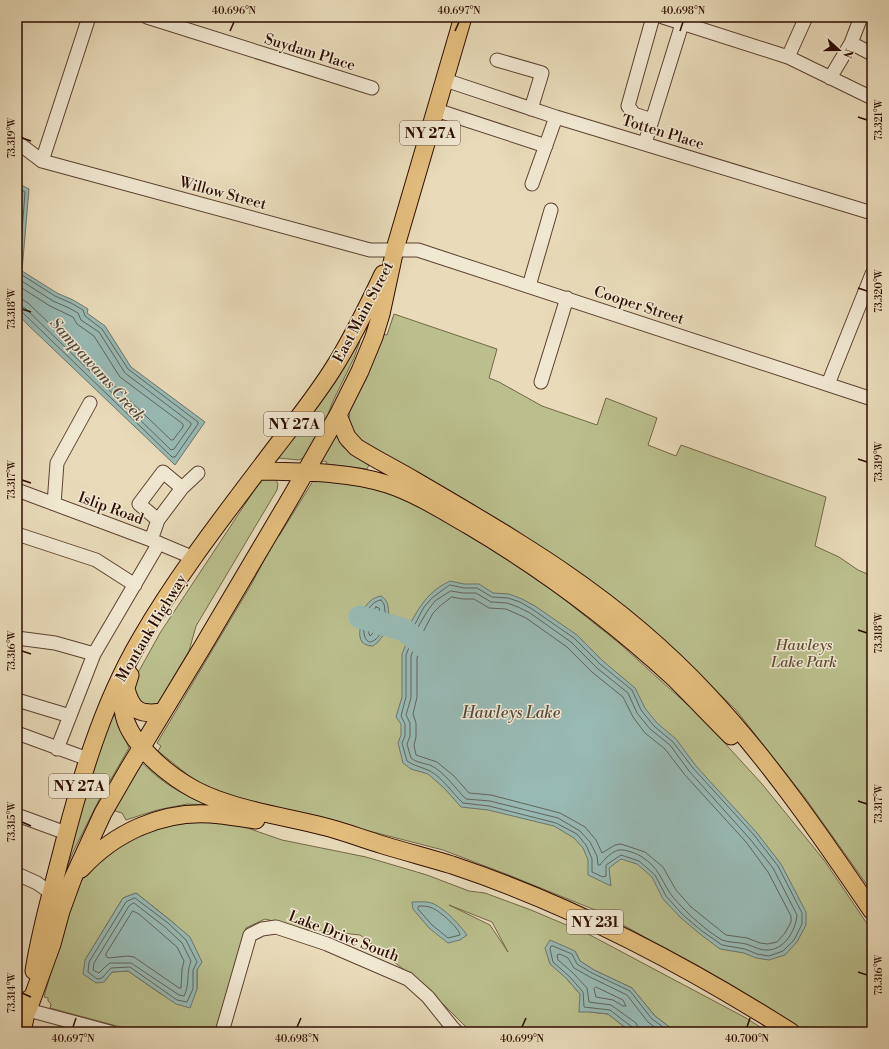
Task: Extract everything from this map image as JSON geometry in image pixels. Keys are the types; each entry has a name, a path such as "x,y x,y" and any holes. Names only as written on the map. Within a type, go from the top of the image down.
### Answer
{"main road":[{"name":"East Main Street","path":"305,472 338,415 360,371 377,328 395,249 463,17"},
{"name":"East Main Street","path":"329,375 350,340 395,249"},
{"name":"Montauk Highway","path":"22,1032 22,1010 66,833 88,759 109,701 128,660 194,558 329,375"},
{"path":"338,415 347,437 356,447 532,551 591,592 649,639 692,678 722,710 779,778 872,911"},
{"path":"258,471 305,472 357,477 376,481 392,486 448,514 501,545 531,565 607,621 675,680 745,750 814,829"},
{"name":"Montauk Highway","path":"22,1010 52,944 61,911 73,878 103,813 141,747 226,609 305,472"},
{"path":"140,640 122,704 125,720 133,736 141,747 170,773 186,785 198,791 231,803 324,826 384,846"},
{"path":"126,689 130,702 138,710 147,713 163,712"},
{"path":"73,878 95,854 120,836 151,822 185,815 210,814 238,817 384,846"},
{"name":"NY 231","path":"384,846 451,865 494,880 572,912 619,934 688,971 791,1032"}],"street":[{"path":"17,142 42,161 89,17"},
{"name":"Suydam Place","path":"147,17 372,88"},
{"path":"652,120 634,114 628,106 653,17"},
{"path":"663,17 788,57 872,98"},
{"path":"788,57 806,17"},
{"path":"830,78 851,43 861,17"},
{"path":"645,143 682,24"},
{"path":"851,43 872,54"},
{"path":"497,60 542,73 531,109"},
{"name":"Totten Place","path":"445,80 556,117 872,213"},
{"path":"436,110 546,146"},
{"path":"532,184 556,117"},
{"name":"Willow Street","path":"42,161 370,250 395,249"},
{"path":"529,286 551,210"},
{"name":"Cooper Street","path":"395,249 418,250 872,399"},
{"path":"828,384 872,274"},
{"path":"542,382 567,298"},
{"path":"54,504 58,463 90,403"},
{"path":"158,520 139,504 163,472 182,488"},
{"path":"57,749 94,654 135,585 155,541 158,520 182,488 198,473"},
{"name":"Islip Road","path":"17,490 155,541 194,558"},
{"path":"17,534 96,560 135,585"},
{"path":"17,638 55,643 94,654"},
{"path":"17,700 70,716"},
{"path":"17,733 57,749 88,759"},
{"path":"17,815 66,833"},
{"path":"17,874 37,883 51,892"},
{"name":"Lake Drive South","path":"222,1032 250,935 262,929 276,927 327,944 408,979 428,996 457,1032"},
{"path":"22,1010 103,1031"}],"green space":[{"name":"Hawleys Lake Park","path":"394,314 497,349 489,378 542,406 597,425 606,398 657,418 648,445 676,456 681,445 826,497 815,546 839,557 858,570 872,576 872,892 806,799 736,710 663,640 586,578 510,526 420,474 358,442 347,425 350,414 345,412 382,334 387,335"},
{"path":"358,341 360,341 354,358 333,401 325,422 305,457 299,460 278,458"},
{"path":"335,433 342,446 369,465 367,469 326,464 327,462 324,461 319,464"},
{"path":"269,476 275,478 278,484 277,490 196,626 189,651 157,705 136,705 134,680 160,633 261,480"},
{"path":"318,479 383,489 418,505 474,537 555,592 619,643 700,716 762,784 824,860 872,931 872,1032 803,1032 673,953 600,912 443,850 210,790 188,775 158,751 161,746 157,743 251,585 277,536 279,536 313,481 316,482"},
{"path":"109,714 116,716 129,748 100,798 73,852 60,885 80,802"},
{"path":"142,763 173,788 208,805 187,804 157,810 126,820 122,813 115,811 116,805"},
{"path":"204,820 236,824 282,840 366,857 427,875 469,891 485,893 531,910 590,935 746,1018 768,1032 676,1032 655,1016 632,988 594,970 580,961 575,951 567,979 580,994 590,1012 608,1014 631,1032 471,1032 426,987 360,935 304,929 265,919 246,928 215,1032 139,1032 50,1008 51,1004 48,1001 48,998 44,997 74,889 91,866 139,832 141,836 144,835 144,830 160,825","holes":["136,893 190,938 197,970 197,989 161,994 128,971 112,972 104,982 85,960 123,898","449,905 492,922 508,952 490,925"]}],"water":[{"path":"17,183 29,189 22,271 57,293 88,309 87,313 105,326 131,367 205,422 175,465 17,313"},
{"name":"Hawleys Lake","path":"450,581 464,584 479,584 493,593 509,594 535,606 577,635 603,661 635,688 645,708 657,723 676,739 696,766 757,833 781,864 806,912 806,925 797,942 785,955 769,960 756,958 744,953 720,949 681,918 663,899 652,877 637,864 621,859 609,868 611,886 588,875 588,860 583,848 574,838 554,826 488,810 461,807 444,788 428,774 411,769 403,763 398,743 401,735 401,724 396,717 402,697 402,654 407,637 403,635 406,625 410,624 426,599 436,589"},
{"path":"381,596 387,602 389,616 400,623 398,633 385,633 378,642 373,646 369,646 364,644 360,638 362,613 364,608 371,600"},
{"path":"136,893 190,937 202,962 197,970 197,989 190,1008 176,1004 128,971 112,972 104,982 96,983 83,974 85,960 123,898"},
{"path":"412,902 429,902 439,907 460,926 467,935 460,940 448,943 429,928 413,909"},
{"path":"550,940 575,951 580,961 594,970 632,988 655,1016 676,1032 631,1032 608,1014 579,1012 580,994 567,979 550,964 545,948"}],"waterway":[{"name":"Sampawams Creek","path":"360,617 404,630 429,650"}]}
